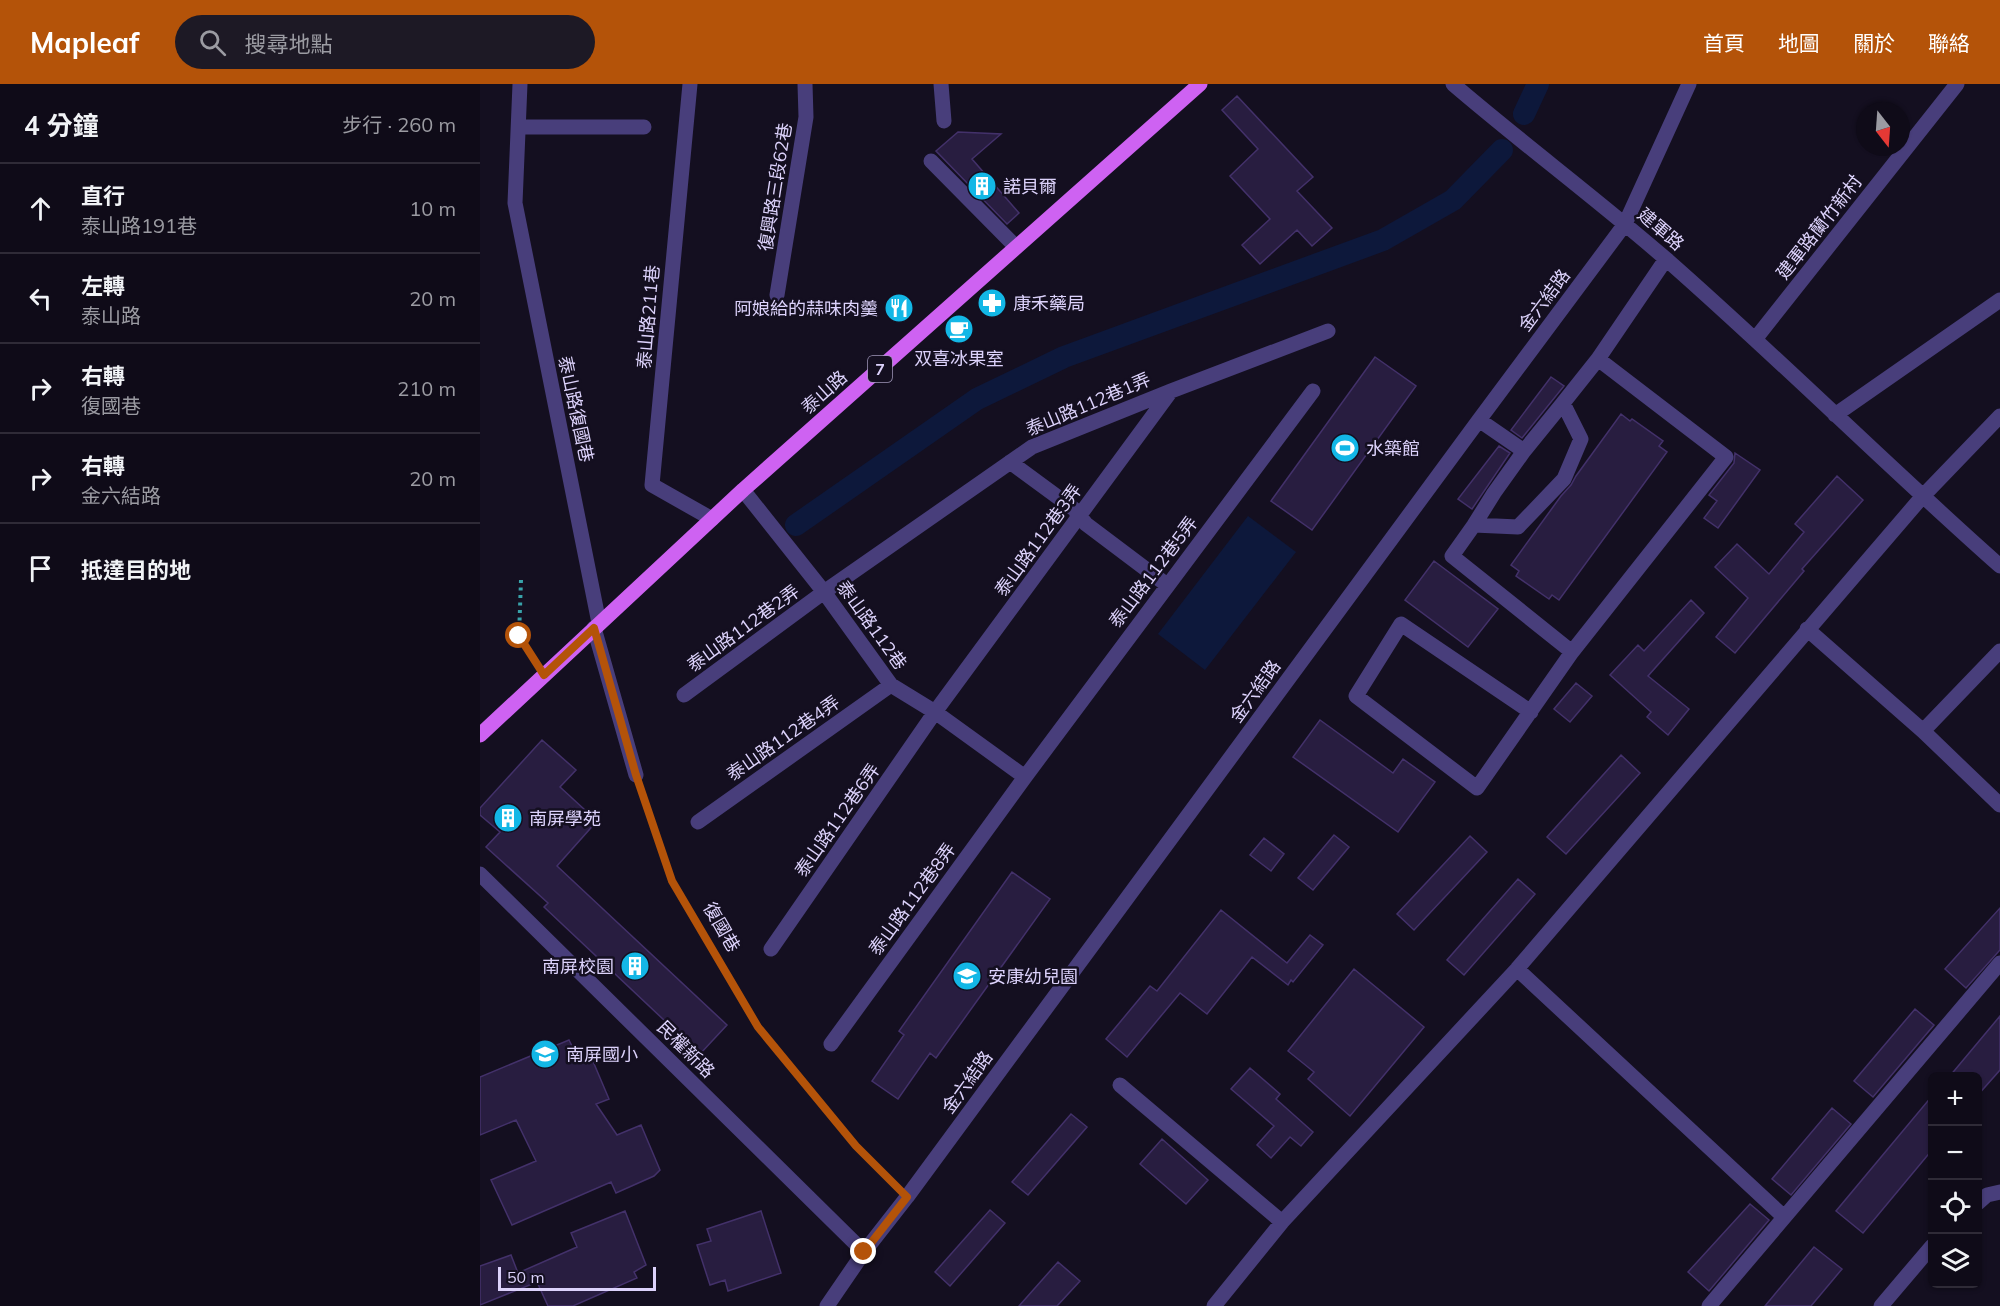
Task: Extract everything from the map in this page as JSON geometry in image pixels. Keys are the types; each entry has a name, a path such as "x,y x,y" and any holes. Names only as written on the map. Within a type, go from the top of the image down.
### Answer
{"main road":[{"name":"泰山路","path":"480,735 743,490 1200,84"}],"street":[{"name":"泰山路復國巷","path":"520,84 515,202 597,626"},
{"name":"泰山路211巷","path":"690,84 652,485 712,519"},
{"name":"復興路三段62巷","path":"777,295 806,117 805,84"},
{"path":"941,84 944,121"},
{"name":"建軍路","path":"1453,84 1506,130 1666,259 1756,339 1853,433 2000,566"},
{"name":"金六結路","path":"827,1306 864,1252 907,1197 1625,224 1689,84"},
{"name":"建軍路蘭竹新村","path":"1756,339 1957,84"},
{"path":"519,128 644,127"},
{"path":"931,161 1016,247"},
{"path":"1572,652 1452,556 1524,452 1598,359 1666,259"},
{"path":"1835,415 2000,300"},
{"name":"泰山路112巷1弄","path":"824,592 1032,447 1328,331"},
{"path":"1531,712 1401,624 1356,696 1477,788 1531,712 1572,652 1726,457 1598,359"},
{"name":"泰山路112巷3弄","path":"935,712 1171,391"},
{"name":"泰山路112巷5弄","path":"1025,777 1313,391"},
{"path":"1474,525 1518,527 1564,479 1581,439 1563,404"},
{"path":"1214,1306 1282,1222 1517,969 1922,497 2000,416"},
{"path":"1479,420 1524,452"},
{"path":"1010,462 1074,509 1086,524 1167,585"},
{"name":"泰山路112巷","path":"743,490 824,592 891,685 935,712 1025,777"},
{"name":"泰山路112巷2弄","path":"684,695 824,592"},
{"path":"597,626 636,775"},
{"path":"1807,629 1923,731 2000,805"},
{"path":"1923,731 2000,651"},
{"name":"泰山路112巷4弄","path":"698,822 891,685"},
{"name":"泰山路112巷6弄","path":"771,949 935,712"},
{"name":"泰山路112巷8弄","path":"831,1044 1025,777"},
{"name":"民權新路","path":"480,874 864,1252"},
{"path":"1709,1306 2000,963"},
{"path":"1517,969 1784,1217"},
{"path":"1119,1085 1282,1222"},
{"path":"1982,1199 1987,1195 2000,1192"},
{"path":"1881,1306 1928,1251"}],"path":[{"path":"521,580 519,636 544,675"},
{"name":"復國巷","path":"636,775 672,881 758,1027 856,1146 907,1197"}],"water":[{"path":"1248,516 1296,552 1205,670 1158,634"}],"building":[{"path":"1237,96 1313,177 1297,191 1332,228 1312,246 1297,230 1260,264 1242,245 1270,219 1230,176 1258,149 1222,110"},
{"name":"諾貝爾","path":"958,132 1001,134 972,159 1019,213 1007,224 936,151"},
{"path":"1375,357 1416,386 1312,530 1271,501"},
{"path":"1551,377 1564,386 1522,438 1511,430"},
{"path":"1621,414 1663,441 1659,446 1667,452 1559,600 1552,595 1549,599 1516,576 1519,571 1511,565"},
{"path":"1499,446 1510,453 1472,509 1458,499"},
{"path":"1735,453 1760,470 1718,528 1704,518 1717,501 1709,495 1734,463"},
{"path":"1837,476 1863,500 1802,569 1804,571 1735,653 1716,637 1748,598 1715,567 1737,544 1769,574 1804,532 1795,524"},
{"path":"1434,561 1498,609 1468,647 1405,600"},
{"path":"1691,600 1704,613 1648,676 1689,709 1668,735 1647,717 1651,712 1610,675 1638,645 1644,651"},
{"path":"1576,683 1592,696 1570,722 1554,709"},
{"path":"1320,720 1393,773 1403,759 1435,782 1398,832 1293,757"},
{"path":"542,740 576,770 560,787 597,821 557,866 727,1025 700,1054 544,907 548,903 486,847 500,832 480,815 480,808"},
{"path":"1621,755 1640,773 1566,854 1547,837"},
{"path":"1334,835 1349,847 1313,890 1298,878"},
{"path":"1470,836 1487,852 1414,930 1397,914"},
{"path":"1264,838 1284,854 1271,871 1250,855"},
{"path":"1012,872 1050,899 936,1058 930,1053 898,1099 872,1081 904,1035 899,1031"},
{"path":"1518,879 1535,894 1464,975 1447,960"},
{"path":"2000,908 2000,950 1966,988 1945,969"},
{"path":"1221,910 1287,963 1310,935 1323,945 1288,985 1252,957 1207,1014 1180,993 1127,1057 1106,1039 1150,986 1157,991"},
{"path":"1354,969 1424,1027 1350,1116 1308,1079 1314,1072 1288,1051"},
{"path":"1915,1009 1934,1025 1873,1097 1854,1081"},
{"path":"2000,1016 2000,1070 1982,1090 1982,1072 1953,1072"},
{"path":"569,1040 577,1056 589,1052 609,1099 596,1104 617,1135 641,1125 660,1170 654,1176 616,1193 611,1182 512,1225 491,1180 536,1161 516,1120 480,1135 480,1077"},
{"path":"1250,1068 1280,1094 1276,1099 1313,1132 1301,1146 1290,1137 1271,1158 1257,1145 1274,1126 1231,1089"},
{"path":"1928,1101 1928,1155 1863,1233 1836,1211"},
{"path":"1832,1108 1851,1124 1791,1195 1772,1179"},
{"path":"1071,1114 1087,1127 1028,1195 1012,1182"},
{"path":"1162,1139 1208,1180 1186,1204 1140,1164"},
{"path":"1750,1204 1769,1220 1709,1291 1688,1272"},
{"path":"990,1210 1005,1223 950,1286 935,1272"},
{"path":"625,1211 646,1265 634,1272 637,1278 573,1306 548,1306 537,1282 480,1305 480,1266 511,1255 518,1273 577,1247 571,1233"},
{"path":"761,1211 781,1273 728,1291 725,1280 710,1285 697,1245 711,1241 707,1229"},
{"path":"1814,1247 1842,1269 1811,1306 1765,1306"},
{"path":"1058,1262 1080,1281 1057,1306 1019,1306"}],"waterway":[{"path":"1524,114 1538,84"},
{"path":"796,525 977,399 1064,357 1383,240 1453,200 1502,150"}],"place":[{"name":"諾貝爾","path":"982,186"},
{"name":"康禾藥局","path":"992,303"},
{"name":"阿娘給的蒜味肉羹","path":"899,308"},
{"name":"双喜冰果室","path":"959,329"},
{"name":"水築館","path":"1345,448"},
{"name":"南屏學苑","path":"508,818"},
{"name":"南屏校園","path":"635,966"},
{"name":"安康幼兒園","path":"967,976"},
{"name":"南屏國小","path":"545,1054"}],"route":[{"path":"519,636 544,675 594,628 636,775 672,881 758,1027 856,1146 907,1197 864,1252"}]}
